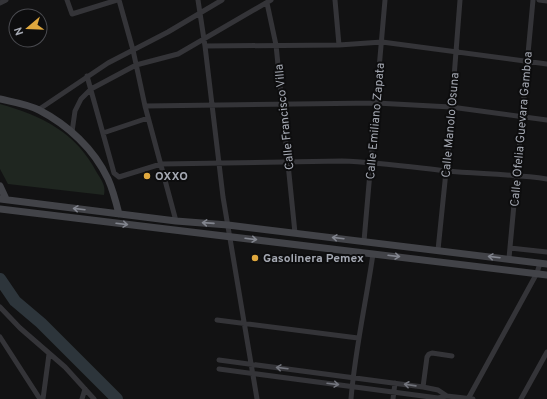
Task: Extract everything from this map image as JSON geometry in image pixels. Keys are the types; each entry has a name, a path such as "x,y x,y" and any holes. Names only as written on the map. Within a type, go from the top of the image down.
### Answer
{"main road":[{"path":"0,99 38,110 72,132 86,146 99,163 108,180 119,214"},
{"path":"0,186 3,199 176,221 228,225 543,263"},
{"path":"0,209 547,275"}],"street":[{"path":"0,3 6,0"},
{"path":"67,0 72,14 118,0 133,50 148,118 176,221"},
{"path":"198,0 228,225 257,399"},
{"path":"38,110 108,63 168,32 222,0"},
{"path":"335,0 339,45"},
{"name":"Calle Emiliano Zapata","path":"364,241 385,0"},
{"name":"Calle Manolo Osuna","path":"438,250 460,0"},
{"name":"Calle Ofelia Guevara Gamboa","path":"509,258 533,0"},
{"path":"539,0 547,1"},
{"path":"72,132 75,111 81,99 91,89 136,65 178,54 269,1"},
{"name":"Calle Francisco Villa","path":"269,1 276,45 295,233"},
{"path":"205,46 339,45 382,42 547,64"},
{"path":"87,76 114,173 119,177 161,164 371,161 446,171 517,175 547,179"},
{"path":"145,106 376,103 451,107 547,120"},
{"path":"103,133 148,118"},
{"path":"3,199 10,211"},
{"path":"510,248 547,252"},
{"path":"351,399 358,338 373,254"},
{"path":"219,370 438,398 447,396 470,399 543,263"},
{"path":"0,307 49,354 65,367 94,399"},
{"path":"217,320 358,338"},
{"path":"0,337 41,399"},
{"path":"521,399 547,352"},
{"path":"423,387 427,357 429,354 432,353 452,356"},
{"path":"41,399 49,354"},
{"path":"219,360 423,387 438,390 447,396"},
{"path":"393,399 395,383"},
{"path":"82,399 85,389"}],"shaded area":[{"path":"0,104 44,120 68,136 89,159 103,184 104,195 8,184 0,169"}],"waterway":[{"path":"0,279 15,301 41,323 117,399"}],"place":[{"name":"OXXO","path":"147,176"},
{"name":"Gasolinera Pemex","path":"255,258"}]}
